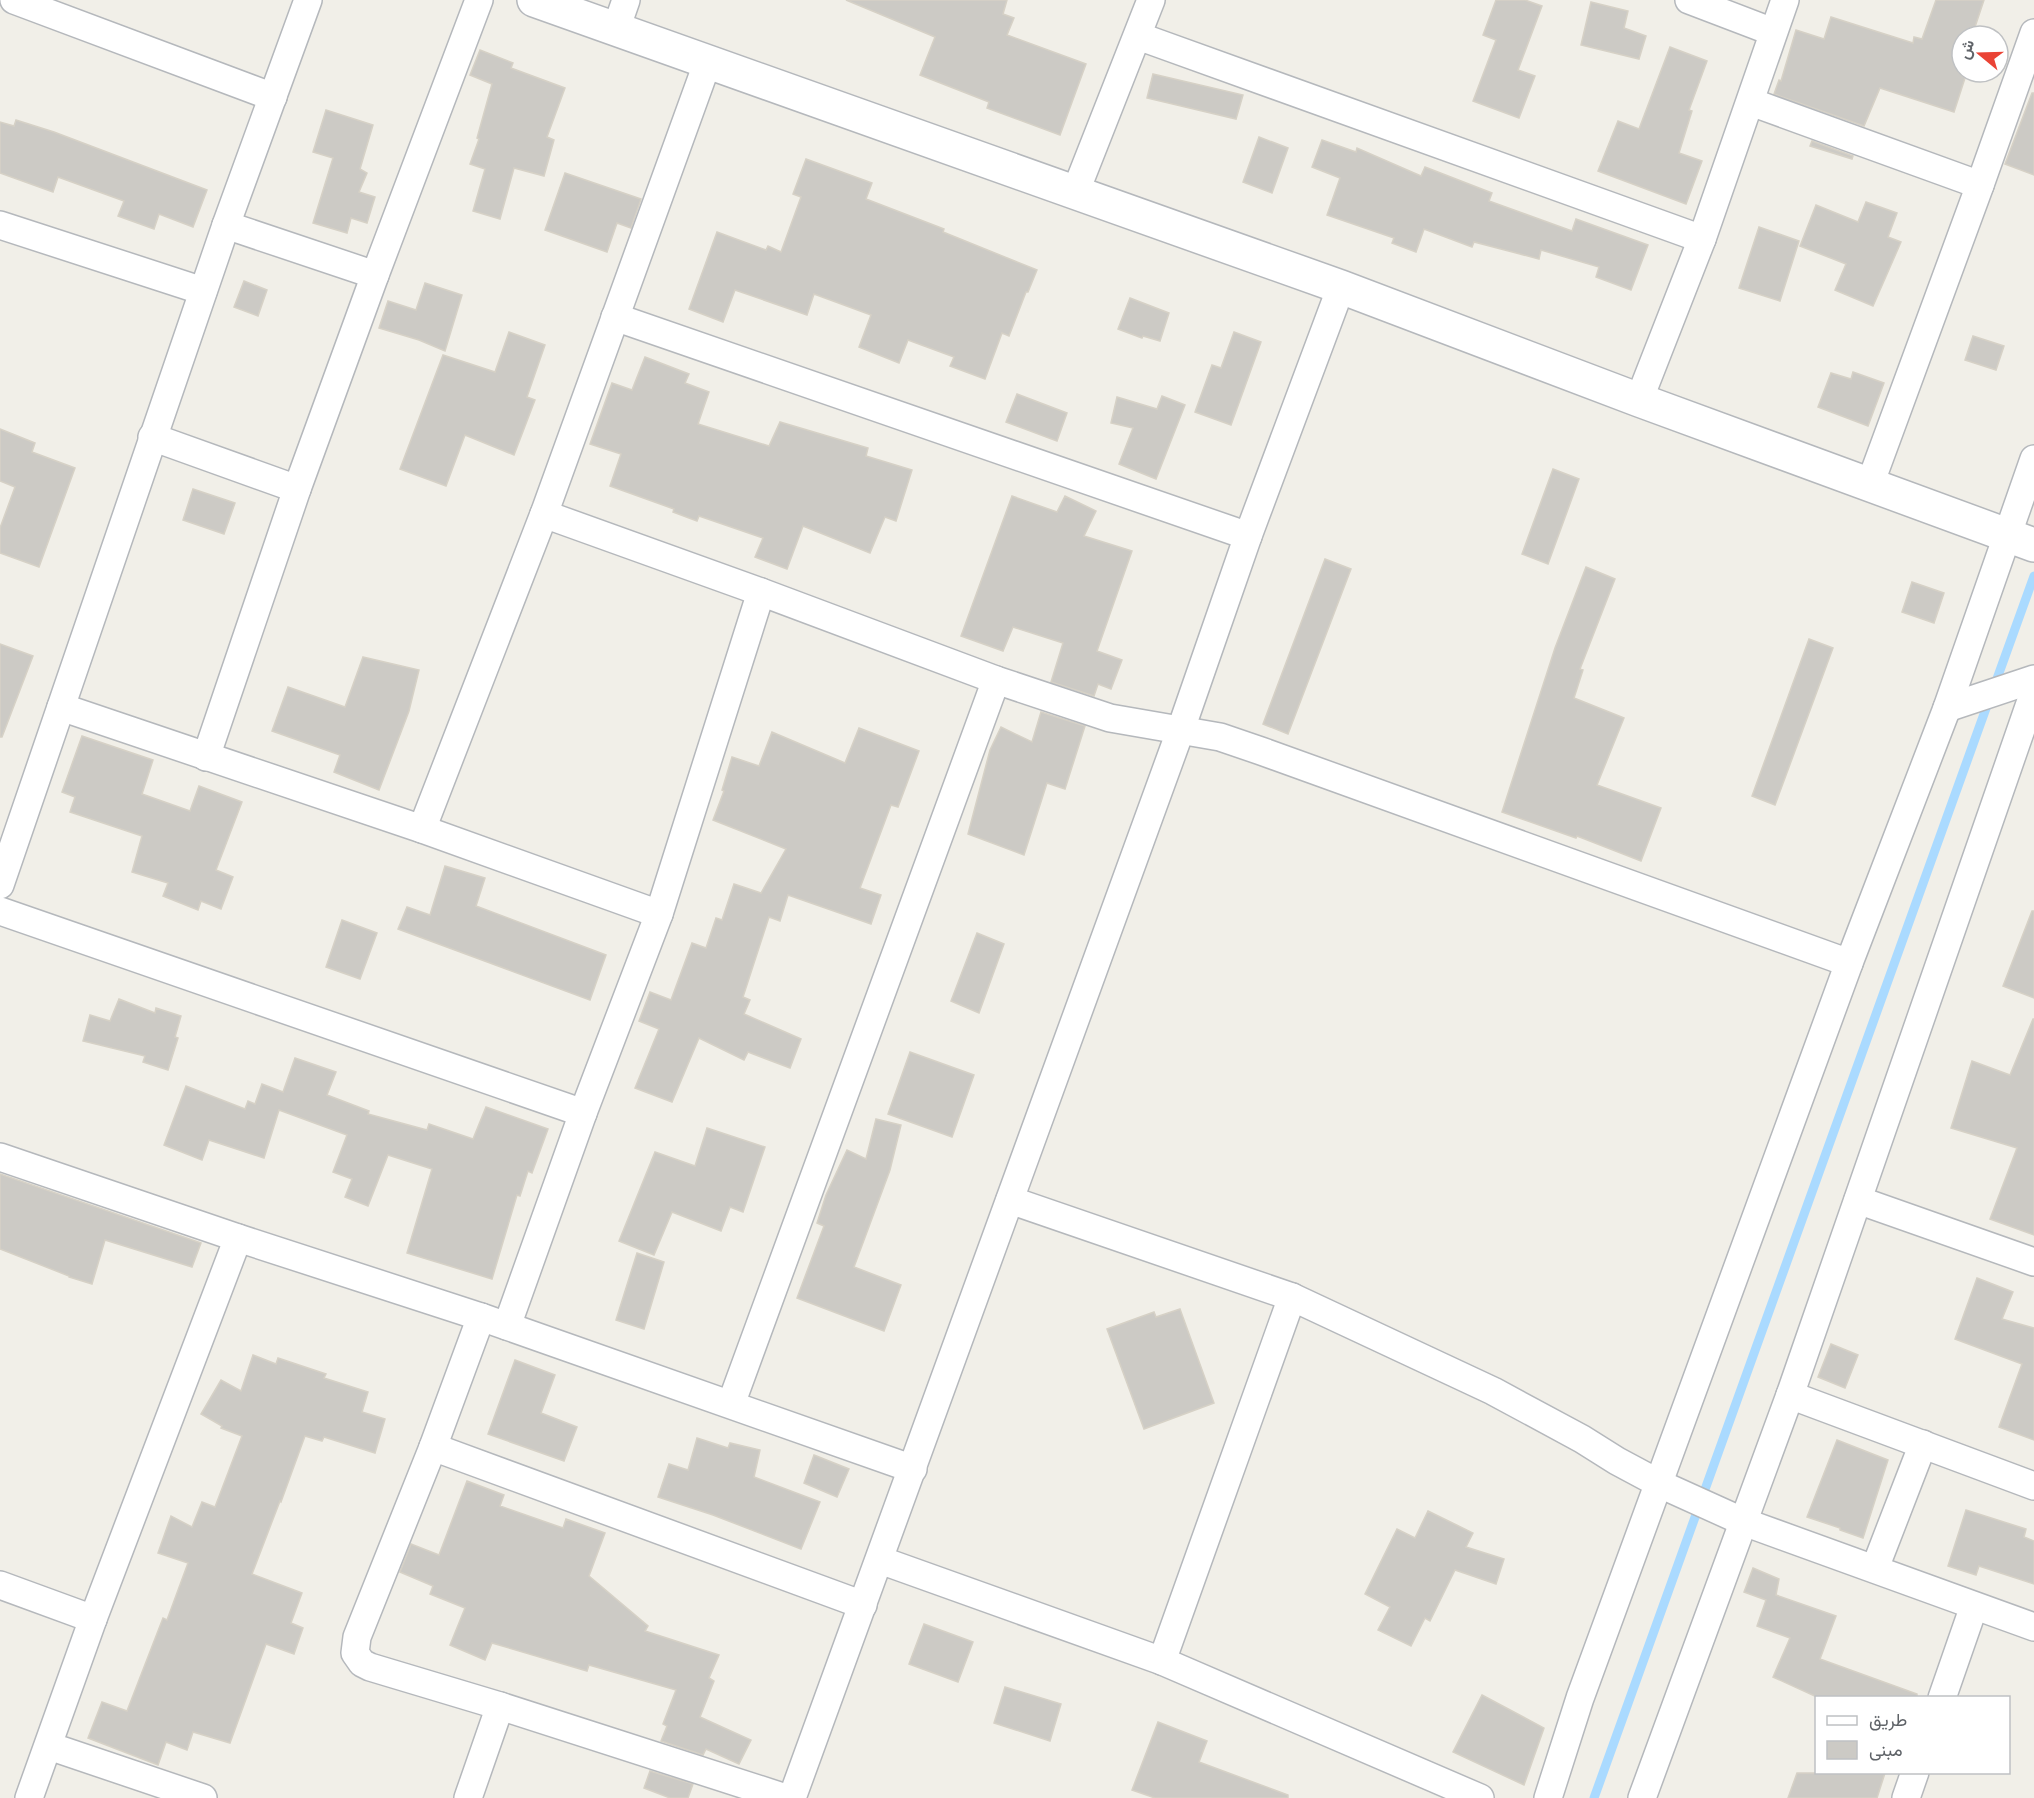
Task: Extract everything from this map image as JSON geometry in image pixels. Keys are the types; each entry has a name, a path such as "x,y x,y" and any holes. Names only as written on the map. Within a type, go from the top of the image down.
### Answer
{"street":[{"path":"14,0 273,97"},
{"path":"1,881 152,437 308,0"},
{"path":"206,757 297,489 479,0"},
{"path":"534,0 621,14 708,61 1341,287 1639,400 2020,540"},
{"path":"1075,193 1151,0"},
{"path":"1689,0 1773,32"},
{"path":"1639,400 1702,239 1785,0"},
{"path":"1870,484 2034,33"},
{"path":"1138,36 1702,239"},
{"path":"422,830 544,514 708,61"},
{"path":"1750,102 1980,184"},
{"path":"0,225 203,291"},
{"path":"226,225 375,275"},
{"path":"792,1798 1181,729 1248,536 1341,287"},
{"path":"615,317 1248,536"},
{"path":"152,437 297,489"},
{"path":"1548,1798 1580,1698 1849,963 1947,708 2020,540 2034,459"},
{"path":"544,514 996,680 1110,718 1220,737 1849,963"},
{"path":"507,1326 659,914 761,592"},
{"path":"1947,708 2034,679"},
{"path":"731,1404 996,680"},
{"path":"1642,1798 1790,1395 2034,692"},
{"path":"61,707 422,830 659,914"},
{"path":"0,911 584,1113"},
{"path":"0,1157 481,1317 913,1468"},
{"path":"1010,1200 1292,1297 1493,1391 1660,1484 1744,1522 2034,1627"},
{"path":"1858,1200 2034,1262"},
{"path":"28,1798 49,1746 93,1618 238,1238"},
{"path":"1162,1661 1292,1297"},
{"path":"481,1317 434,1447 357,1637 355,1653 362,1663 370,1667 500,1706 786,1798"},
{"path":"1790,1395 2034,1486"},
{"path":"1875,1568 1923,1444"},
{"path":"434,1447 863,1605"},
{"path":"880,1560 1162,1661 1480,1798"},
{"path":"0,1585 93,1618"},
{"path":"1943,1696 1974,1606"},
{"path":"468,1798 500,1706"},
{"path":"49,1746 203,1798"},
{"path":"1906,1798 1915,1774"}],"building":[{"path":"846,0 1007,0 1003,14 1014,18 1007,35 1086,64 1060,135 987,108 989,102 920,75 935,37"},
{"path":"1496,0 1525,0 1542,6 1518,70 1535,76 1519,118 1473,101 1496,40 1483,35"},
{"path":"1936,0 1984,0 1976,24 1950,24 1950,84 1963,84 1954,112 1880,88 1864,126 1774,94 1779,80 1781,81 1796,30 1824,39 1831,17 1913,43 1914,37 1922,39"},
{"path":"1591,2 1628,11 1624,28 1646,36 1639,59 1581,45"},
{"path":"1670,47 1707,61 1689,110 1692,111 1679,153 1702,161 1686,204 1598,171 1618,121 1639,129"},
{"path":"480,50 513,63 511,68 565,88 547,137 554,140 544,176 514,168 500,219 473,211 485,169 470,164 479,139 477,138 492,84 470,75"},
{"path":"1153,74 1243,95 1236,119 1147,98"},
{"path":"2032,93 2034,93 2034,175 2005,164"},
{"path":"326,110 373,125 360,169 367,173 359,192 375,197 367,223 351,218 347,233 313,223 333,158 313,152"},
{"path":"16,120 54,132 207,190 193,227 159,214 154,229 118,216 124,201 58,177 53,192 0,173 0,122 14,126"},
{"path":"1259,137 1288,148 1272,193 1243,182"},
{"path":"1322,140 1356,152 1357,148 1421,176 1425,167 1492,193 1489,201 1572,231 1576,219 1648,245 1631,290 1596,277 1599,267 1541,250 1539,259 1474,242 1472,247 1424,229 1416,252 1392,243 1394,238 1327,215 1340,178 1312,167"},
{"path":"1812,141 1853,156 1852,159 1810,146"},
{"path":"806,159 872,183 866,199 944,229 943,232 1037,270 1009,336 1002,333 985,379 950,366 954,357 908,340 899,363 859,347 871,315 814,294 807,315 735,290 723,322 689,309 717,232 766,250 768,246 781,252 801,197 793,194"},
{"path":"565,173 641,199 631,228 617,223 607,252 545,230"},
{"path":"1866,202 1897,213 1888,237 1901,242 1873,306 1835,290 1846,264 1800,246 1816,205 1858,222"},
{"path":"1759,227 1799,241 1780,301 1739,288"},
{"path":"244,281 267,290 258,316 234,307"},
{"path":"425,283 462,295 445,351 419,340 379,328 388,301 416,310"},
{"path":"1130,298 1169,313 1160,341 1143,336 1142,338 1118,329"},
{"path":"509,332 545,345 527,397 535,400 514,455 465,435 446,486 400,469 443,355 495,372"},
{"path":"1234,332 1261,342 1231,425 1195,412 1212,365 1221,368"},
{"path":"1973,336 2004,346 1996,370 1965,360"},
{"path":"645,357 689,374 685,383 709,392 698,424 769,446 780,422 868,448 866,456 912,470 896,521 885,517 870,553 803,526 787,569 755,557 763,538 699,516 697,521 673,512 674,509 610,486 621,454 590,444 612,383 632,390"},
{"path":"1853,372 1884,383 1868,426 1818,407 1831,373 1851,379"},
{"path":"1017,394 1067,413 1057,441 1006,422"},
{"path":"1162,396 1185,405 1156,479 1119,464 1133,428 1111,423 1117,397 1157,409"},
{"path":"0,429 35,443 32,452 75,468 39,567 0,553 0,528 15,487 0,481"},
{"path":"1553,469 1579,479 1548,564 1522,554"},
{"path":"193,489 235,503 224,534 183,520"},
{"path":"1012,496 1057,512 1065,496 1096,511 1084,536 1132,551 1097,651 1122,660 1111,689 1098,684 1094,696 1051,682 1063,643 1013,627 1003,651 961,636"},
{"path":"1325,559 1351,569 1288,734 1263,724"},
{"path":"1586,567 1615,579 1580,669 1583,670 1574,698 1624,718 1597,785 1661,808 1641,861 1577,836 1576,838 1502,812 1555,648"},
{"path":"1912,582 1944,593 1934,623 1902,612"},
{"path":"1809,639 1833,648 1775,805 1752,796"},
{"path":"0,644 33,656 2,737 0,737"},
{"path":"363,657 419,670 409,711 379,790 334,772 340,755 272,731 288,687 345,707"},
{"path":"1041,712 1085,726 1065,789 1047,783 1024,855 968,834 990,750 1001,727 1032,742"},
{"path":"859,728 919,751 898,807 891,805 860,888 881,895 871,924 788,895 780,921 769,917 743,997 750,1000 744,1014 801,1039 790,1068 748,1052 744,1060 699,1038 672,1102 635,1088 659,1029 639,1021 650,992 671,1000 692,943 706,948 716,918 722,920 734,884 761,893 786,849 713,820 724,791 722,790 732,757 759,766 772,732 845,763"},
{"path":"82,736 153,760 142,794 190,811 199,786 242,802 216,870 233,877 221,909 201,901 198,910 163,896 168,883 132,872 142,836 70,812 75,797 62,792"},
{"path":"445,866 485,878 476,906 606,955 590,1000 398,929 407,907 430,915"},
{"path":"2032,911 2034,911 2034,998 2003,986"},
{"path":"342,920 377,933 360,979 326,967"},
{"path":"977,933 1004,944 979,1013 951,1001"},
{"path":"119,999 155,1013 156,1008 181,1016 175,1037 178,1038 168,1070 143,1062 145,1056 83,1041 90,1015 110,1021"},
{"path":"2033,1019 2034,1235 1990,1219 2017,1148 1951,1128 1972,1061 2010,1075"},
{"path":"910,1052 974,1075 952,1137 888,1114"},
{"path":"295,1058 336,1072 327,1095 369,1111 368,1114 427,1130 429,1124 473,1139 486,1107 548,1129 532,1173 528,1171 520,1196 517,1195 492,1279 407,1253 432,1169 388,1155 368,1206 345,1197 352,1179 333,1172 347,1135 279,1110 264,1158 209,1140 202,1160 164,1145 186,1086 245,1109 248,1101 255,1104 262,1084 283,1092"},
{"path":"876,1119 901,1125 890,1170 854,1267 901,1285 884,1331 797,1298 824,1226 817,1223 826,1195 847,1150 866,1159"},
{"path":"707,1128 765,1147 743,1212 730,1207 721,1231 672,1212 654,1255 619,1241 655,1152 695,1166"},
{"path":"0,1174 201,1243 192,1267 105,1240 92,1284 0,1249"},
{"path":"637,1253 664,1262 644,1329 616,1320"},
{"path":"1977,1278 2013,1292 2002,1319 2034,1328 2034,1440 1999,1427 2022,1364 1955,1339"},
{"path":"1180,1309 1214,1403 1144,1429 1107,1329 1154,1312 1156,1317"},
{"path":"1831,1344 1858,1355 1845,1388 1818,1377"},
{"path":"253,1355 276,1364 278,1358 326,1374 324,1378 368,1392 362,1412 385,1419 375,1453 324,1437 322,1441 305,1436 252,1574 302,1593 291,1623 303,1628 294,1654 266,1644 230,1743 193,1732 187,1750 166,1742 158,1765 88,1738 102,1702 127,1711 163,1618 167,1620 188,1563 158,1553 171,1516 192,1527 202,1502 215,1507 242,1436 221,1428 222,1426 201,1414 221,1380 241,1391"},
{"path":"515,1360 555,1375 541,1413 577,1427 564,1461 488,1434"},
{"path":"697,1438 728,1448 730,1443 760,1450 754,1477 820,1502 801,1549 713,1515 658,1497 669,1464 688,1470"},
{"path":"1837,1440 1888,1460 1863,1538 1807,1517"},
{"path":"814,1455 849,1469 837,1497 804,1483"},
{"path":"467,1481 504,1495 500,1506 563,1528 566,1519 605,1533 589,1576 648,1626 645,1631 719,1655 709,1678 714,1681 700,1717 751,1740 739,1764 706,1749 703,1755 661,1741 667,1726 663,1724 676,1690 589,1665 587,1671 492,1643 485,1660 450,1645 465,1608 430,1594 433,1586 400,1572 411,1544 439,1555"},
{"path":"1966,1510 2026,1529 2024,1537 2034,1541 2034,1584 1979,1566 1976,1575 1948,1566"},
{"path":"1428,1511 1473,1533 1466,1547 1504,1559 1496,1584 1455,1570 1430,1621 1425,1618 1411,1646 1378,1630 1390,1607 1365,1594 1397,1529 1415,1538"},
{"path":"1753,1568 1779,1579 1776,1595 1836,1616 1820,1659 1917,1694 1917,1696 1815,1696 1773,1677 1790,1638 1757,1626 1766,1600 1744,1592"},
{"path":"924,1624 973,1642 958,1682 909,1664"},
{"path":"1005,1687 1061,1704 1050,1741 994,1723"},
{"path":"1482,1695 1544,1728 1524,1785 1453,1752"},
{"path":"1158,1722 1207,1741 1199,1762 1288,1795 1288,1798 1155,1798 1132,1790"},
{"path":"650,1771 693,1784 688,1798 670,1798 644,1788"},
{"path":"1797,1773 1885,1774 1877,1798 1788,1798"}],"waterway":[{"path":"1994,687 2034,576"},
{"path":"1594,1798 1989,700"}]}
